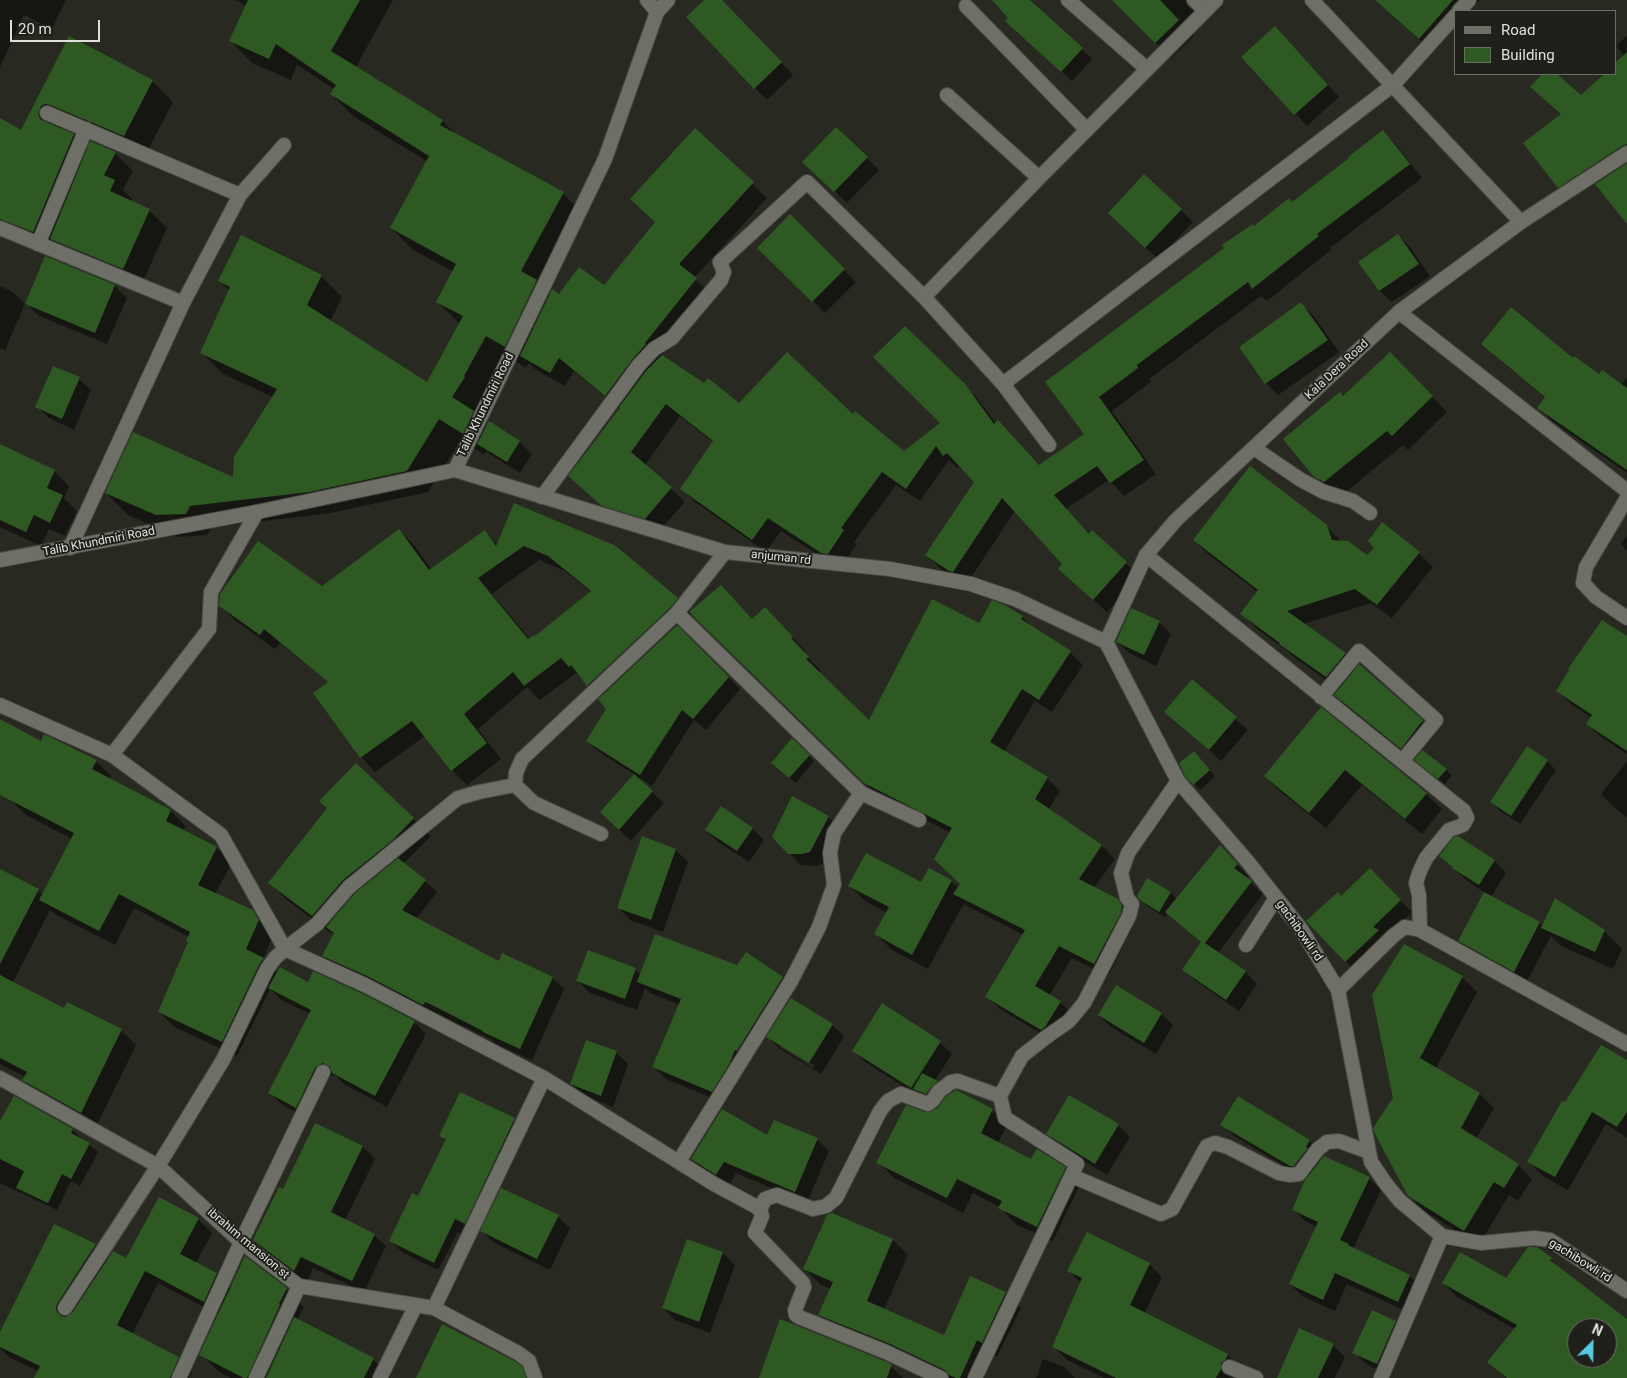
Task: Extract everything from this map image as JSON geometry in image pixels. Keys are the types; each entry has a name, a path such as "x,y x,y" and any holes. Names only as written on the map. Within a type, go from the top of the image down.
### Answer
{"street":[{"path":"648,0 657,12"},
{"name":"Talib Khundmiri Road","path":"0,560 257,512 455,470 605,159 657,12 668,0"},
{"path":"1068,0 1147,70"},
{"path":"924,297 1086,130 1211,5 1194,0"},
{"path":"1312,0 1521,222"},
{"path":"1460,10 1470,0"},
{"path":"966,6 1086,130"},
{"path":"1003,384 1393,85 1454,17"},
{"path":"947,95 1039,178"},
{"path":"47,113 240,195"},
{"path":"38,244 86,129"},
{"path":"70,548 183,303 240,195 284,146"},
{"name":"Kala Dera Road","path":"1106,642 1146,555 1176,520 1399,312 1521,222 1627,153"},
{"path":"542,497 639,364 654,348 672,338 721,280 724,272 720,262 807,182 924,297 1003,384 1049,445"},
{"path":"0,228 183,303"},
{"path":"1399,312 1627,491"},
{"path":"1254,448 1301,480 1324,492 1353,501 1370,513"},
{"name":"anjuman rd","path":"455,470 725,552 890,569 970,584 1015,599 1106,642"},
{"path":"1627,498 1586,567 1583,583 1596,597 1627,618"},
{"path":"112,755 209,629 211,592 257,512"},
{"path":"515,785 516,773 522,759 678,613 725,552"},
{"path":"1146,555 1464,812 1467,818 1462,825 1449,830 1426,858 1419,873 1416,883 1419,895 1420,930"},
{"path":"678,613 861,794 919,820"},
{"name":"gachibowli rd","path":"1106,642 1178,781 1248,862 1301,929 1338,990 1371,1162 1400,1201 1442,1236 1481,1242 1534,1238 1550,1240 1627,1291"},
{"path":"1321,697 1359,651 1436,720 1402,761"},
{"path":"0,705 112,755 221,835 285,949 365,984 544,1078 714,1184 755,1206 760,1210 762,1216 755,1233 804,1283 804,1288 795,1310 796,1314 886,1352 941,1378"},
{"path":"975,1378 1077,1164 1005,1118 1000,1096 1022,1056 1069,1021 1084,1003 1129,916 1132,904 1126,898 1121,873 1128,853 1178,781"},
{"path":"515,785 534,803 600,834"},
{"path":"65,1308 158,1166 223,1060 266,969 285,949 317,924 349,887 458,798 515,785"},
{"path":"679,1161 791,981 819,927 834,885 830,853 834,833 861,794"},
{"path":"1246,945 1276,898"},
{"path":"1338,990 1393,936 1405,927 1420,930 1627,1044"},
{"path":"180,1378 323,1072"},
{"name":"ibrahim mansion st","path":"0,1078 158,1166 242,1242 299,1286 434,1308 518,1353 529,1361 536,1378"},
{"path":"434,1308 544,1078"},
{"path":"760,1210 765,1198 777,1195 813,1210 826,1206 836,1198 880,1111 888,1101 901,1094 928,1104 933,1100 938,1091 958,1081 1000,1096"},
{"path":"1072,1176 1161,1214 1172,1209 1207,1146 1214,1143 1228,1147 1279,1173 1290,1175 1299,1174 1318,1149 1327,1142 1339,1141 1369,1152"},
{"path":"1381,1378 1442,1236"},
{"path":"256,1378 299,1286"},
{"path":"380,1378 416,1305"},
{"path":"1229,1367 1256,1378"}],"building":[{"path":"248,0 360,0 331,51 443,120 440,125 564,192 521,271 537,280 505,347 486,336 465,377 452,397 474,411 463,434 439,419 407,471 309,492 190,506 186,514 156,515 105,493 133,432 233,477 234,457 277,389 200,353 230,287 218,281 241,235 322,275 307,305 427,382 463,316 436,302 456,264 390,228 429,156 330,94 336,85 276,44 269,59 229,41"},
{"path":"704,0 722,0 782,62 754,89 686,17"},
{"path":"992,0 1030,0 1083,48 1061,72 1005,21 1008,18"},
{"path":"1112,0 1160,0 1179,20 1155,43"},
{"path":"1375,0 1453,0 1419,39"},
{"path":"1275,26 1328,85 1294,115 1241,57"},
{"path":"69,36 153,80 124,136 50,105 45,104 41,106 38,114 40,119 74,134 33,232 0,219 0,118 21,130"},
{"path":"1627,52 1627,144 1558,188 1523,143 1561,114 1530,87 1541,75 1558,75 1581,95 1603,75 1617,75 1617,61"},
{"path":"836,127 868,157 834,192 802,162"},
{"path":"695,128 754,182 679,264 697,278 605,396 559,358 550,373 520,356 552,289 559,294 579,267 604,285 655,222 630,199"},
{"path":"1383,130 1410,164 1317,234 1319,236 1252,289 1248,282 1137,365 1138,368 1099,397 1144,460 1110,483 1097,466 1054,495 1089,534 1092,530 1127,562 1093,600 1058,569 1062,564 1002,498 953,572 925,555 974,482 947,453 943,456 936,446 906,489 882,472 841,528 844,530 828,554 821,553 768,518 752,540 680,489 713,441 666,404 631,452 672,487 645,519 602,506 568,476 646,371 662,355 704,383 708,378 739,403 787,352 853,414 855,411 904,451 940,423 873,357 905,326 965,384 994,424 998,420 1039,465 1084,434 1045,382 1224,248 1222,245 1253,224 1254,226 1289,198 1292,202"},
{"path":"90,141 116,152 104,175 115,180 110,191 150,209 123,269 50,239"},
{"path":"1627,163 1627,224 1595,184"},
{"path":"1144,174 1182,209 1145,248 1108,213"},
{"path":"790,214 845,269 812,302 757,248"},
{"path":"1398,234 1419,264 1379,291 1358,262"},
{"path":"45,256 115,285 95,333 25,304"},
{"path":"1301,302 1328,340 1265,384 1239,347"},
{"path":"1511,307 1573,358 1574,356 1599,374 1602,370 1627,388 1627,470 1537,408 1545,397 1481,344"},
{"path":"1390,352 1433,396 1392,436 1387,431 1324,482 1314,477 1283,439 1340,392 1343,396"},
{"path":"53,366 80,377 62,419 35,407"},
{"path":"489,421 520,441 507,462 477,444"},
{"path":"0,444 55,470 47,488 63,495 50,523 34,515 26,532 0,520"},
{"path":"1250,466 1327,525 1332,540 1348,541 1367,555 1374,548 1368,541 1382,522 1420,552 1377,605 1355,589 1287,611 1346,653 1326,677 1240,614 1258,590 1193,540"},
{"path":"514,503 616,546 678,598 671,607 587,686 571,665 569,667 561,658 524,686 513,672 464,714 487,743 451,771 412,721 360,758 313,693 328,682 264,629 260,635 219,606 220,594 258,541 322,586 399,529 429,570 485,530 496,546","holes":["524,546 548,556 591,591 535,636 528,639 478,578"]},
{"path":"721,585 752,619 765,607 809,657 806,659 869,720 932,599 979,623 992,600 1005,605 1023,616 1021,619 1071,651 1039,700 1022,689 990,742 1048,777 1035,799 1102,845 1079,879 1118,899 1122,906 1121,913 1094,964 1059,946 1035,986 1061,1001 1045,1027 1041,1030 985,997 1025,930 953,894 960,884 934,859 952,828 864,783 689,612"},
{"path":"1131,608 1160,621 1144,655 1116,642"},
{"path":"1602,620 1627,636 1627,751 1586,724 1592,715 1556,691 1568,669"},
{"path":"677,625 729,677 693,719 682,710 640,775 586,741 606,709 598,699"},
{"path":"1359,664 1423,720 1401,749 1334,695"},
{"path":"1192,679 1237,717 1209,750 1164,712"},
{"path":"1321,707 1427,793 1405,819 1345,770 1309,813 1264,776"},
{"path":"0,719 41,741 44,734 97,760 92,769 171,810 166,821 217,847 198,885 253,910 259,920 246,949 264,958 222,1042 158,1012 188,942 186,941 190,932 119,894 99,931 39,900 74,833 0,795"},
{"path":"792,738 810,755 789,778 771,763"},
{"path":"1527,746 1548,760 1511,816 1490,802"},
{"path":"1422,750 1447,769 1438,779 1414,760"},
{"path":"1194,751 1210,770 1193,785 1185,776 1179,763"},
{"path":"356,763 414,818 393,840 343,880 312,916 268,883 327,808 319,801"},
{"path":"634,774 653,791 619,830 600,812"},
{"path":"792,796 829,816 810,852 802,854 788,854 772,837"},
{"path":"721,806 753,828 737,851 705,830"},
{"path":"642,836 676,849 651,920 617,908"},
{"path":"1458,836 1495,860 1479,885 1452,868 1439,856 1454,837"},
{"path":"1220,845 1238,864 1234,868 1252,881 1205,943 1246,971 1226,1000 1182,970 1201,942 1165,912"},
{"path":"866,853 921,882 929,868 952,880 912,955 874,934 889,907 848,886"},
{"path":"398,858 426,880 402,910 499,961 502,953 553,977 520,1049 428,1003 425,1002 423,1005 369,977 322,956 334,933 326,927 355,893"},
{"path":"1370,868 1401,900 1373,927 1379,930 1345,962 1306,921 1338,892 1341,896"},
{"path":"0,869 39,889 0,964"},
{"path":"1147,878 1171,892 1159,912 1137,896"},
{"path":"1484,892 1540,922 1514,972 1458,941"},
{"path":"1555,898 1605,930 1595,952 1541,928"},
{"path":"655,934 737,965 746,952 783,977 737,1051 735,1050 730,1063 712,1092 652,1067 681,999 637,982"},
{"path":"1404,944 1463,976 1420,1058 1480,1093 1461,1128 1519,1164 1504,1188 1494,1182 1464,1231 1408,1196 1373,1128 1393,1098 1372,995"},
{"path":"588,950 636,968 625,999 576,981"},
{"path":"280,967 308,982 313,971 415,1021 375,1096 332,1073 330,1067 323,1063 315,1068 296,1108 268,1093 311,1010 268,988"},
{"path":"0,975 64,1008 67,1002 122,1029 81,1113 22,1080 27,1072 0,1058"},
{"path":"1116,985 1162,1013 1144,1043 1098,1015"},
{"path":"791,998 833,1024 809,1063 766,1037"},
{"path":"882,1003 941,1041 911,1088 852,1051"},
{"path":"586,1040 617,1051 601,1096 570,1084"},
{"path":"1601,1045 1627,1060 1627,1112 1617,1127 1592,1112 1555,1177 1527,1162 1562,1101 1565,1102"},
{"path":"922,1073 938,1081 926,1094 913,1089"},
{"path":"956,1090 993,1109 981,1133 1031,1159 1037,1149 1066,1167 1037,1227 998,1208 1002,1201 957,1179 947,1198 876,1163 906,1105 930,1112 939,1107 945,1097"},
{"path":"460,1092 515,1118 465,1224 455,1219 434,1263 389,1241 412,1193 418,1196 446,1139 439,1136"},
{"path":"1069,1095 1119,1124 1095,1164 1046,1134"},
{"path":"14,1096 73,1129 71,1133 90,1143 71,1179 62,1174 48,1203 16,1188 24,1171 0,1159 0,1121"},
{"path":"1238,1096 1310,1140 1306,1147 1308,1148 1294,1166 1290,1166 1220,1125"},
{"path":"722,1109 767,1135 774,1120 818,1138 795,1192 724,1162 716,1175 691,1159"},
{"path":"315,1123 363,1146 331,1212 375,1234 352,1281 301,1257 294,1271 253,1240 279,1187 283,1189"},
{"path":"1324,1156 1370,1177 1340,1240 1410,1275 1398,1302 1335,1273 1323,1300 1289,1284 1318,1222 1292,1210 1305,1180"},
{"path":"501,1188 559,1215 537,1259 480,1231"},
{"path":"159,1197 199,1218 180,1254 217,1273 204,1302 145,1271 117,1325 179,1357 170,1378 34,1378 40,1366 0,1347 0,1332 54,1224 96,1244 57,1304 57,1312 65,1317 72,1313 113,1251 126,1258"},
{"path":"832,1213 893,1239 867,1301 944,1335 970,1276 1006,1292 982,1343 977,1340 960,1378 949,1375 945,1370 890,1344 818,1315 833,1282 803,1269 827,1215"},
{"path":"1087,1232 1150,1263 1130,1305 1228,1354 1221,1363 1221,1369 1216,1378 1116,1378 1052,1347 1082,1278 1067,1271"},
{"path":"687,1239 723,1252 699,1322 662,1308"},
{"path":"1528,1247 1537,1247 1552,1258 1550,1260 1627,1319 1627,1378 1507,1378 1487,1362 1517,1325 1442,1283 1460,1252 1506,1278"},
{"path":"245,1256 287,1288 247,1378 199,1355"},
{"path":"1372,1310 1396,1321 1377,1364 1352,1353"},
{"path":"294,1317 374,1358 364,1378 266,1378"},
{"path":"780,1319 892,1364 887,1378 759,1378"},
{"path":"442,1324 513,1360 522,1366 526,1378 416,1378"},
{"path":"1299,1328 1334,1344 1318,1378 1277,1378"}]}
